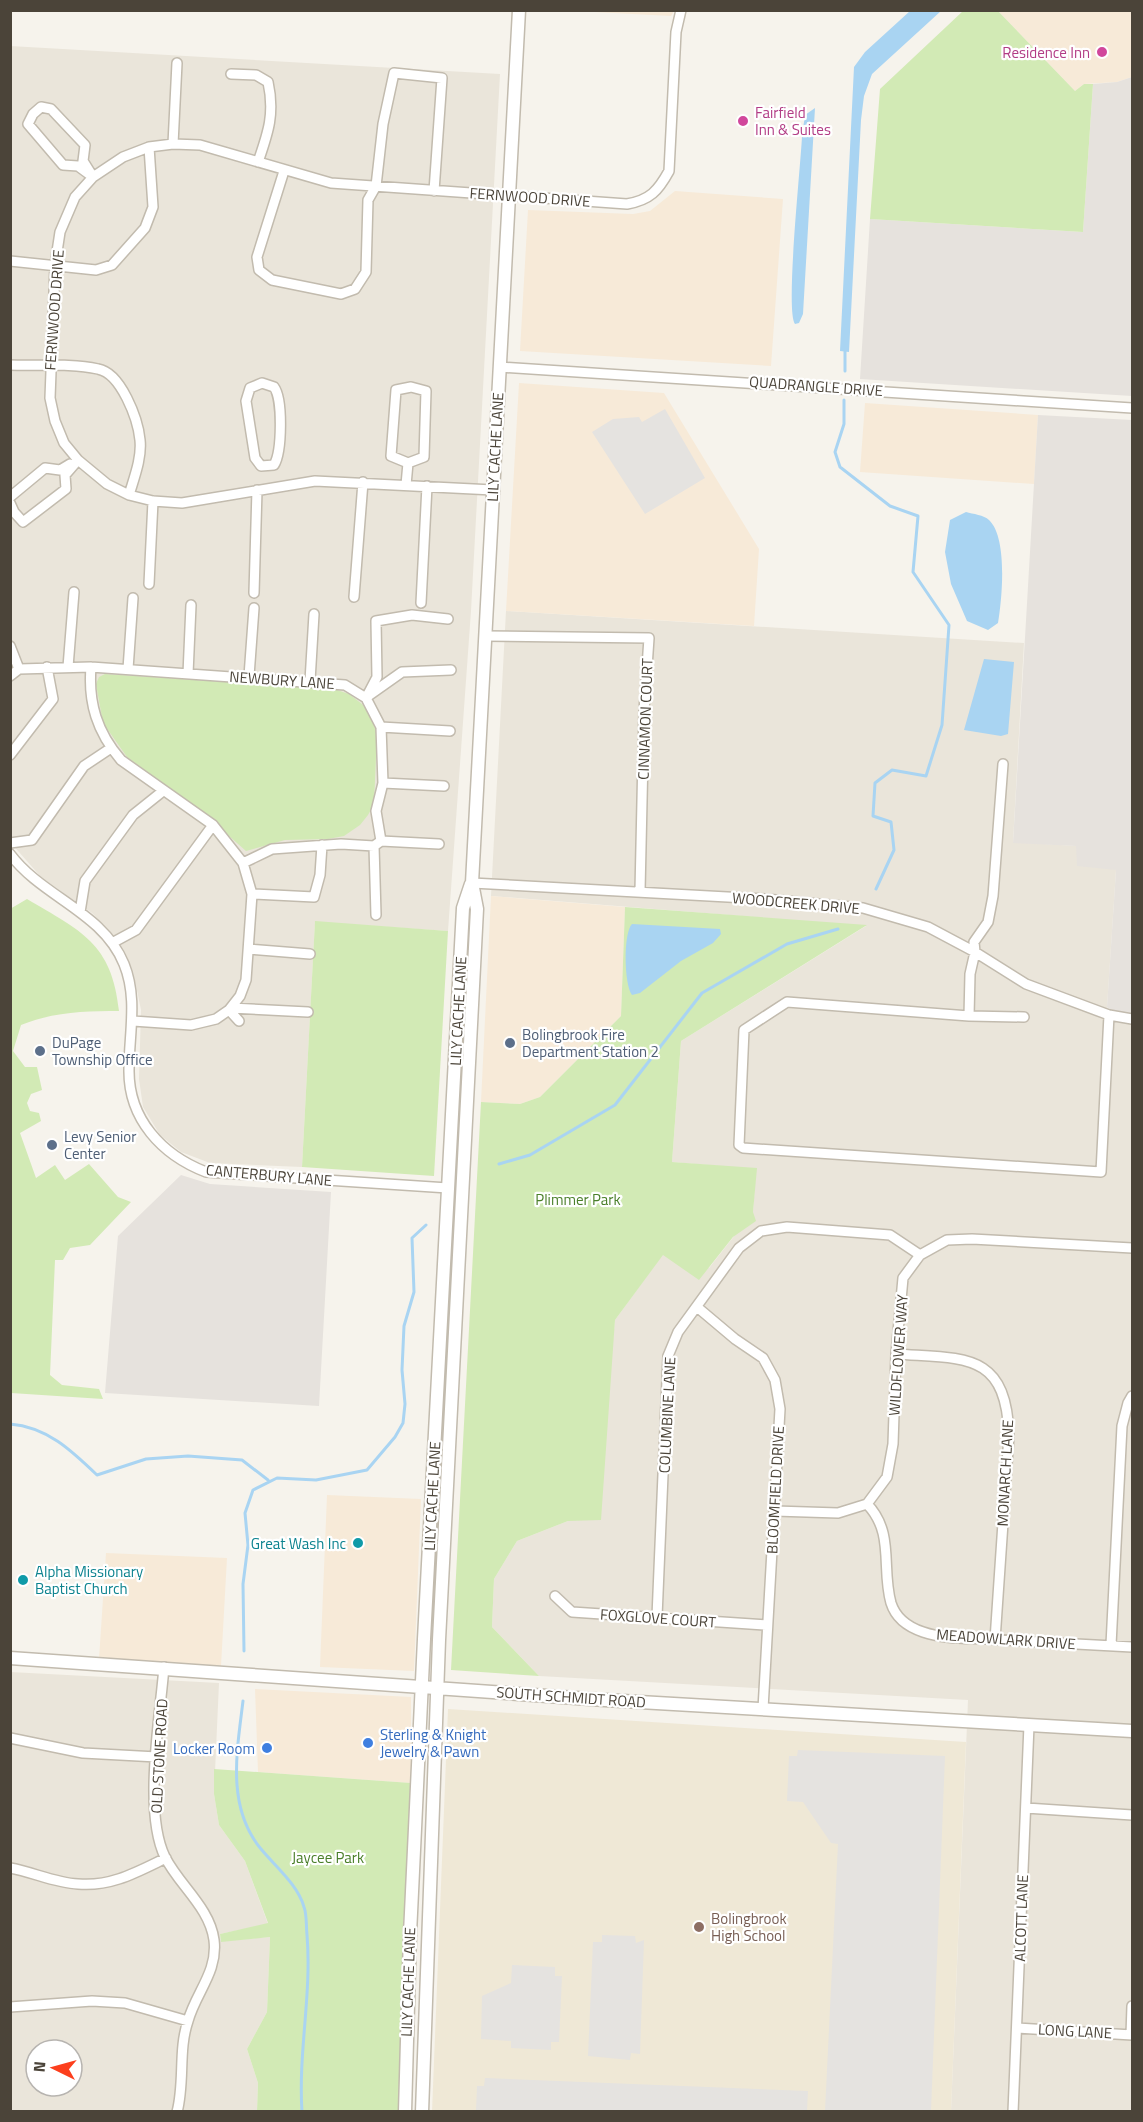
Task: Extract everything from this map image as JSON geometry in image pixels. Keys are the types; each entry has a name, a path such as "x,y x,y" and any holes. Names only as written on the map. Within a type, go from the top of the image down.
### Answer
{"street":[{"name":"LILY CACHE LANE","path":"422,2112 437,1688 477,909 472,883 507,195 519,10"},
{"name":"FERNWOOD DRIVE","path":"493,490 315,481 182,503 153,501 129,495 106,484 78,460 64,443 55,421 50,398 55,265 60,232 75,197 93,177 123,157 149,147 173,144 200,145 331,183 627,204 644,201 658,191 669,171 676,32 681,10"},
{"path":"173,144 177,63"},
{"path":"284,171 257,257 259,270 272,280 341,294 355,289 366,272 368,200 376,186 383,124 394,73 441,78 434,191"},
{"path":"231,74 256,75 268,82 273,105 268,134 258,162"},
{"path":"41,107 51,109 85,145 83,161 93,177 78,166 63,165 28,124 33,114 41,107"},
{"path":"10,261 96,270 112,265 146,228 153,207 149,147"},
{"path":"10,365 100,369 114,376 134,416 140,442 138,465 129,495"},
{"name":"QUADRANGLE DRIVE","path":"499,366 1132,408"},
{"path":"262,382 274,387 280,399 279,456 274,465 267,466 261,466 255,458 246,401 250,388 262,382"},
{"path":"411,387 426,391 424,457 408,463 391,456 396,390 411,387"},
{"path":"10,497 45,468 60,470 78,460"},
{"path":"12,508 23,522 66,489 64,475 78,460"},
{"path":"406,485 408,463"},
{"path":"267,466 271,488"},
{"path":"354,597 363,482"},
{"path":"421,603 427,486"},
{"path":"254,593 257,490"},
{"path":"149,584 153,501"},
{"path":"68,667 74,592"},
{"path":"128,669 133,598"},
{"path":"188,674 191,605"},
{"path":"249,676 254,608"},
{"path":"310,681 314,614"},
{"path":"366,698 377,677 376,621 412,615 448,619"},
{"name":"CINNAMON COURT","path":"485,636 649,638 644,711 640,891"},
{"path":"10,646 19,669 10,676"},
{"path":"10,754 53,699 47,667"},
{"path":"91,667 89,693 96,721 111,748 121,760 213,825 243,863 252,894 246,980 240,996 230,1009 216,1019 191,1025 133,1021"},
{"name":"NEWBURY LANE","path":"19,669 91,667 310,681 345,685 366,698"},
{"path":"366,698 402,672 451,670"},
{"path":"366,698 381,727 383,783 376,811 376,915"},
{"path":"381,727 450,731"},
{"path":"10,843 32,840 84,766 111,748"},
{"path":"969,1016 970,974 975,952 974,942 988,922 993,896 1003,764"},
{"path":"383,783 444,786"},
{"path":"80,912 85,881 133,815 163,791"},
{"path":"112,943 136,930 213,825"},
{"path":"243,863 272,849 322,845 439,844"},
{"path":"252,894 314,897 320,875 322,845"},
{"name":"CANTERBURY LANE","path":"10,854 24,872 80,912 112,943 124,965 131,993 133,1021 129,1071 134,1104 162,1148 188,1165 206,1172 448,1188"},
{"name":"LILY CACHE LANE","path":"405,2112 422,1687 463,908 472,883"},
{"name":"WOODCREEK DRIVE","path":"472,883 640,891 822,903 862,908 928,927 975,952 1026,984 1109,1015 1132,1019"},
{"path":"249,950 310,954"},
{"path":"1024,1017 969,1016 787,1002 744,1030 741,1148 1101,1172 1109,1015"},
{"path":"230,1009 308,1012"},
{"path":"230,1009 239,1021"},
{"path":"448,1188 462,1188"},
{"name":"COLUMBINE LANE","path":"657,1617 668,1356 678,1332 698,1308 739,1248 761,1231 786,1227 890,1235 920,1255"},
{"name":"WILDFLOWER WAY","path":"867,1504 887,1478 893,1444 896,1354 903,1278 920,1255 947,1240 972,1239 1132,1248"},
{"name":"BLOOMFIELD DRIVE","path":"698,1308 735,1340 763,1358 776,1380 780,1409 763,1709"},
{"name":"MONARCH LANE","path":"896,1354 967,1360 986,1370 999,1382 1008,1408 1009,1435 995,1640"},
{"path":"1111,1646 1122,1426 1132,1396"},
{"path":"775,1511 838,1513 867,1504"},
{"name":"MEADOWLARK DRIVE","path":"867,1504 876,1514 884,1529 889,1597 894,1612 905,1624 937,1636 1132,1647"},
{"name":"FOXGLOVE COURT","path":"555,1596 572,1612 766,1625"},
{"name":"SOUTH SCHMIDT ROAD","path":"10,1658 164,1667 437,1688 1132,1731"},
{"name":"OLD STONE ROAD","path":"164,1667 154,1815 157,1835 166,1858 204,1914 214,1937 214,1961 211,1973 188,2021 177,2112"},
{"name":"ALCOTT LANE","path":"1013,2112 1029,1725"},
{"path":"10,1738 83,1753 157,1756"},
{"path":"1026,1808 1132,1815"},
{"path":"10,1868 77,1884 95,1884 127,1877 166,1858"},
{"path":"10,2007 92,2001 125,2003 188,2021"},
{"path":"1132,2006 1132,2035"},
{"name":"LONG LANE","path":"1017,2028 1132,2035"}],"shaded area":[{"path":"674,10 671,16 575,11"},
{"path":"998,11 1132,11 1132,77 1117,82 1084,84 1075,91"},
{"path":"10,46 500,74 471,611 448,931 315,922 302,1167 210,1163 181,1152 160,1135 143,1107 139,1079 141,1010 133,971 124,950 110,931 92,913 41,877 11,843"},
{"path":"1132,77 1132,396 860,379 870,219 1083,232 1093,84 1117,82"},
{"path":"675,191 783,199 771,366 520,351 528,210 633,214 650,211"},
{"path":"519,383 664,393 759,549 754,626 506,611"},
{"path":"865,403 1038,415 1034,484 860,472"},
{"path":"665,409 705,478 645,514 592,432 613,419 639,417 642,422"},
{"path":"1038,415 1132,420 1132,1026 1107,1007 1116,870 1077,866 1076,846 1013,843"},
{"path":"506,611 1024,643 1013,842 1076,846 1116,870 1107,1007 1132,1026 1132,2111 951,2111 968,1700 539,1676 492,1627 494,1579 517,1541 568,1521 611,1359 615,1320 663,1254 709,1268 753,1212 756,1169 672,1162 681,1041 866,926 491,896"},
{"path":"491,896 625,907 621,1016 540,1097 520,1104 481,1102"},
{"path":"181,1175 210,1184 331,1192 319,1406 105,1393 118,1236"},
{"path":"327,1495 421,1499 414,1671 320,1667"},
{"path":"106,1553 227,1558 221,1666 99,1659"},
{"path":"10,1672 219,1683 214,1794 219,1825 245,1861 268,1924 220,1934 221,1941 270,1937 267,2012 247,2049 258,2083 257,2111 11,2111"},
{"path":"255,1689 411,1697 411,1783 258,1772"},
{"name":"Bolingbrook High School","path":"448,1709 966,1742 951,2111 432,2112"},
{"path":"798,1750 945,1756 931,2111 825,2111 838,1844 831,1843 803,1802 787,1801 789,1756 797,1756"},
{"path":"602,1935 635,1936 636,1943 644,1940 640,2054 631,2053 630,2060 588,2056 593,1942 602,1942"},
{"path":"512,1965 555,1967 555,1976 562,1976 559,2042 551,2042 551,2050 511,2048 511,2041 481,2039 482,1996 511,1983"},
{"path":"485,2078 808,2091 807,2111 476,2111 477,2086 484,2086"}],"green space":[{"path":"963,11 998,11 1075,91 1084,84 1093,84 1083,232 870,219 880,89"},
{"path":"105,674 334,689 349,694 362,704 371,716 377,735 374,804 360,825 344,836 328,839 285,840 246,851 211,820 127,757 103,723 96,684 99,677"},
{"path":"27,899 78,931 101,954 115,988 119,1011 57,1015 21,1025 13,1051 25,1067 37,1067 42,1090 31,1094 27,1103 30,1111 39,1113 41,1121 20,1133 36,1178 55,1165 65,1180 89,1164 118,1197 131,1202 90,1245 70,1248 63,1260 55,1260 50,1375 62,1385 99,1389 103,1399 11,1393 10,909"},
{"name":"Plimmer Park","path":"625,907 867,925 681,1041 672,1162 757,1168 753,1212 756,1221 733,1237 699,1280 663,1255 615,1320 601,1520 568,1521 517,1541 494,1579 492,1627 539,1676 451,1670 481,1102 520,1104 540,1097 621,1016"},
{"path":"315,921 448,931 434,1176 302,1167"},
{"name":"Jaycee Park","path":"214,1769 411,1783 399,2111 257,2111 258,2083 247,2049 267,2012 270,1937 221,1942 220,1934 268,1923 245,1861 219,1825 214,1794"}],"water":[{"path":"910,11 941,11 872,74 864,96 849,352 840,351 854,67 865,52"},
{"path":"815,108 803,314 799,323 795,324 792,313 793,266 802,136 805,115"},
{"path":"966,512 987,518 999,540 1002,569 1000,612 998,623 988,630 967,621 951,584 945,552 950,520"},
{"path":"984,659 1014,662 1008,734 1001,736 964,730"},
{"path":"632,924 720,929 721,934 713,943 681,961 640,993 632,995 627,981 626,948"}],"waterway":[{"path":"845,351 845,371"},
{"path":"844,400 844,424 835,452 840,467 890,506 918,516 913,572 949,625 942,725 926,776 892,770 875,783 873,816 891,822 894,850 876,889"},
{"path":"499,1164 530,1155 615,1105 702,993 787,944 838,929"},
{"path":"244,1651 243,1584 248,1545 245,1513 253,1490 277,1478 316,1480 367,1470 395,1437 403,1423 405,1404 402,1370 404,1326 414,1292 412,1238 426,1225"},
{"path":"10,1424 36,1430 58,1441 97,1475 146,1459 188,1456 242,1460 268,1480"},
{"path":"243,1701 237,1759 238,1797 243,1815 250,1833 261,1849 297,1891 306,1913 308,1979 302,2067 302,2112"}],"place":[{"name":"Residence Inn","path":"1102,52"},
{"name":"Fairfield Inn & Suites","path":"743,121"},
{"name":"Bolingbrook Fire Department Station 2","path":"510,1043"},
{"name":"DuPage Township Office","path":"40,1051"},
{"name":"Levy Senior Center","path":"52,1145"},
{"name":"Great Wash Inc","path":"358,1543"},
{"name":"Alpha Missionary Baptist Church","path":"23,1580"},
{"name":"Sterling & Knight Jewelry & Pawn","path":"368,1743"},
{"name":"Locker Room","path":"267,1748"},
{"name":"Bolingbrook High School","path":"699,1927"}]}
